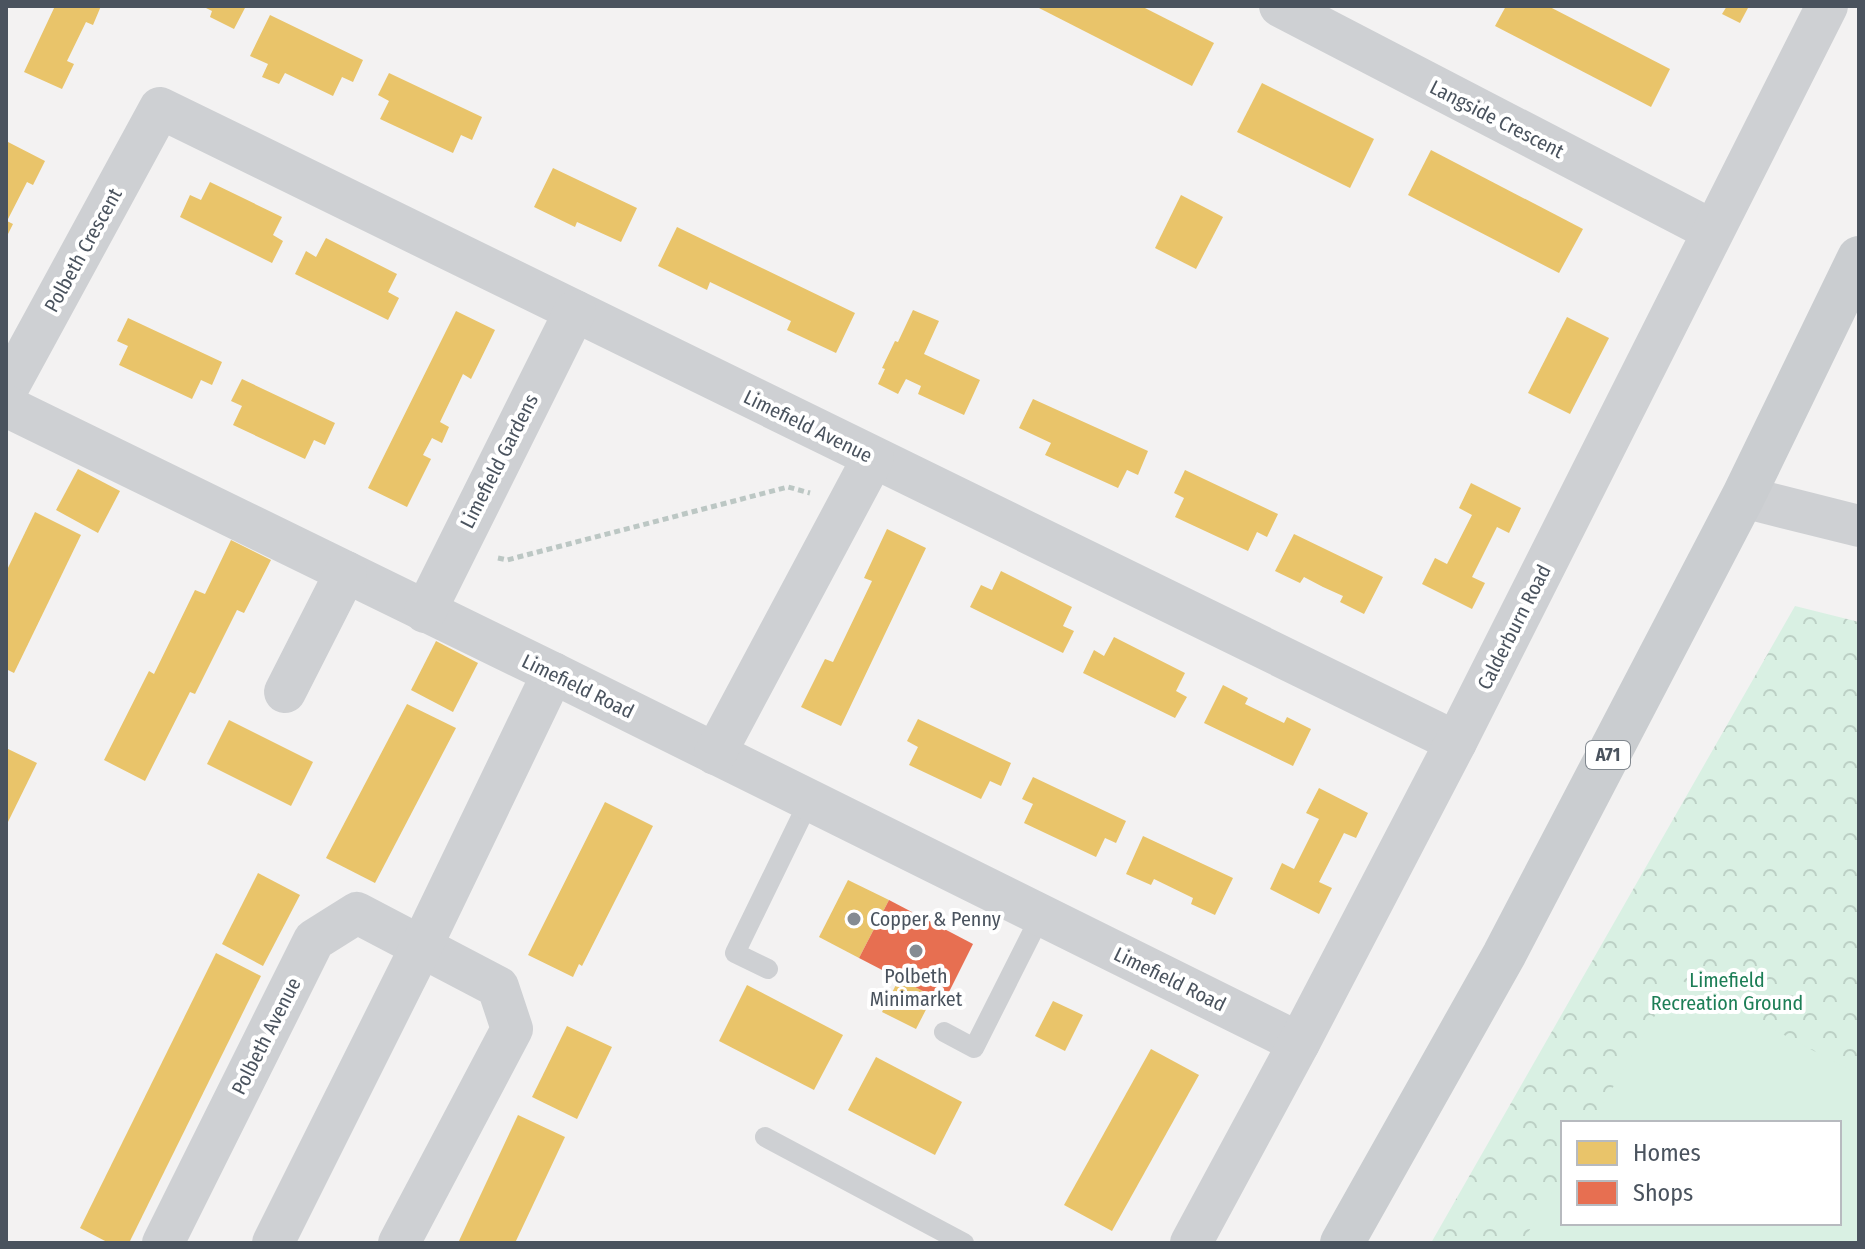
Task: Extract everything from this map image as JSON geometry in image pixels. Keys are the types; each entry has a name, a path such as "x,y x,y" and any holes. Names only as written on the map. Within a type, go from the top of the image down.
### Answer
{"main road":[{"name":"A71","path":"1342,1243 1504,955 1743,497 1859,258"}],"street":[{"name":"Langside Crescent","path":"1280,6 1713,231"},
{"name":"Calderburn Road","path":"1191,1243 1456,742 1827,6"},
{"name":"Limefield Avenue","path":"160,108 1456,742"},
{"name":"Polbeth Crescent","path":"6,391 160,108"},
{"name":"Limefield Gardens","path":"425,612 575,311"},
{"name":"Limefield Road","path":"6,406 1299,1043"},
{"path":"715,754 873,458"},
{"path":"1743,497 1859,526"},
{"path":"285,692 346,572"},
{"path":"273,1243 553,673"},
{"name":"Polbeth Avenue","path":"163,1243 314,940 357,913 498,987 512,1029 399,1243"}],"lane":[{"path":"768,969 735,953 809,801"},
{"path":"944,1032 974,1048 1041,915"},
{"path":"765,1137 964,1243"}],"path":[{"path":"454,552 507,560 788,487 849,503"}],"green space":[{"name":"Limefield Recreation Ground","path":"1795,606 1859,622 1859,1243 1431,1243"},
{"path":"1677,978 1859,1075 1859,1243 1522,1243 1561,1176 1561,1225 1841,1225 1841,1121 1593,1121"}],"building: Homes":[{"path":"55,6 101,6 93,25 86,22 67,61 74,64 62,89 24,72"},
{"path":"202,6 246,6 234,29 210,17 212,11"},
{"path":"1040,6 1141,6 1214,43 1192,86"},
{"path":"1506,6 1548,6 1670,69 1651,107 1495,26"},
{"path":"1727,6 1749,6 1740,23 1722,14"},
{"path":"270,15 363,60 353,82 342,77 333,96 285,73 279,84 262,77 268,64 250,56"},
{"path":"389,73 482,117 472,140 461,135 453,153 380,119 389,101 378,95"},
{"path":"1262,83 1374,139 1350,188 1237,132"},
{"path":"8,142 45,161 33,185 27,182 7,221 13,224 6,238 6,147"},
{"path":"1431,150 1583,229 1559,273 1408,195"},
{"path":"553,168 637,208 621,242 577,222 575,227 534,207"},
{"path":"210,182 282,217 273,235 283,241 272,263 180,217 190,195 201,200"},
{"path":"1181,195 1223,217 1196,269 1155,248"},
{"path":"677,227 855,313 836,353 787,330 791,321 710,282 707,290 658,266"},
{"path":"326,238 397,274 388,292 399,298 388,320 295,274 306,251 316,257"},
{"path":"913,310 939,321 924,354 980,380 964,415 918,394 921,386 906,379 898,394 878,384 885,369 882,368"},
{"path":"456,311 495,330 471,379 463,374 440,422 449,427 442,443 432,438 423,455 431,459 407,507 368,488"},
{"path":"1567,317 1609,338 1570,414 1528,393"},
{"path":"128,318 222,362 212,385 201,380 192,399 119,365 128,346 117,341"},
{"path":"242,379 335,423 325,445 314,440 305,459 233,425 242,406 231,401"},
{"path":"1033,399 1148,451 1138,475 1127,470 1118,488 1045,455 1051,443 1019,428"},
{"path":"78,469 120,491 98,533 56,510"},
{"path":"1185,470 1278,514 1267,537 1257,532 1248,551 1175,517 1184,498 1174,493"},
{"path":"1471,483 1521,508 1509,533 1497,527 1472,577 1485,583 1472,609 1422,584 1435,558 1447,564 1472,515 1459,508"},
{"path":"35,512 81,535 14,673 6,669 6,572"},
{"path":"887,529 926,548 841,726 801,707 825,659 833,662 872,581 864,578"},
{"path":"1294,534 1383,577 1364,614 1340,602 1343,596 1304,577 1300,583 1275,571"},
{"path":"231,540 271,560 244,613 237,610 195,694 190,692 145,781 104,760 149,671 154,674 195,590 205,594"},
{"path":"1001,571 1072,607 1063,626 1074,631 1063,653 970,607 981,585 992,590"},
{"path":"1114,637 1185,673 1176,691 1187,697 1175,718 1083,673 1094,650 1104,656"},
{"path":"436,641 478,663 453,712 411,690"},
{"path":"1223,685 1248,698 1245,704 1284,723 1287,717 1311,729 1293,766 1204,723"},
{"path":"407,704 456,728 375,883 326,858"},
{"path":"918,719 1011,763 1001,786 990,781 981,799 909,765 918,747 907,741"},
{"path":"229,720 313,762 291,806 207,764"},
{"path":"6,748 37,763 6,826"},
{"path":"1033,777 1126,821 1116,843 1105,838 1096,857 1024,823 1033,804 1022,799"},
{"path":"1319,788 1368,813 1356,838 1344,833 1319,882 1332,888 1319,914 1270,889 1282,863 1294,869 1319,819 1306,813"},
{"path":"605,802 653,826 582,966 579,964 573,977 528,955"},
{"path":"1143,836 1233,878 1215,915 1191,904 1193,898 1154,879 1151,885 1126,874"},
{"path":"258,873 300,895 263,966 222,944"},
{"name":"Copper & Penny","path":"848,880 889,900 859,958 819,937"},
{"path":"216,953 261,976 129,1243 109,1243 80,1228"},
{"path":"899,979 933,996 916,1029 882,1012"},
{"path":"747,985 843,1035 814,1090 719,1041"},
{"path":"1053,1001 1083,1015 1065,1051 1035,1036"},
{"path":"567,1026 612,1047 577,1119 532,1097"},
{"path":"1151,1049 1199,1075 1112,1231 1064,1205"},
{"path":"876,1057 962,1102 935,1155 848,1110"},
{"path":"518,1115 565,1137 515,1243 458,1243"}],"building: Shops":[{"name":"Polbeth Minimarket","path":"889,900 973,944 944,1002 859,958"}],"place":[{"name":"Copper & Penny","path":"854,919"},
{"name":"Polbeth Minimarket","path":"916,951"}]}
